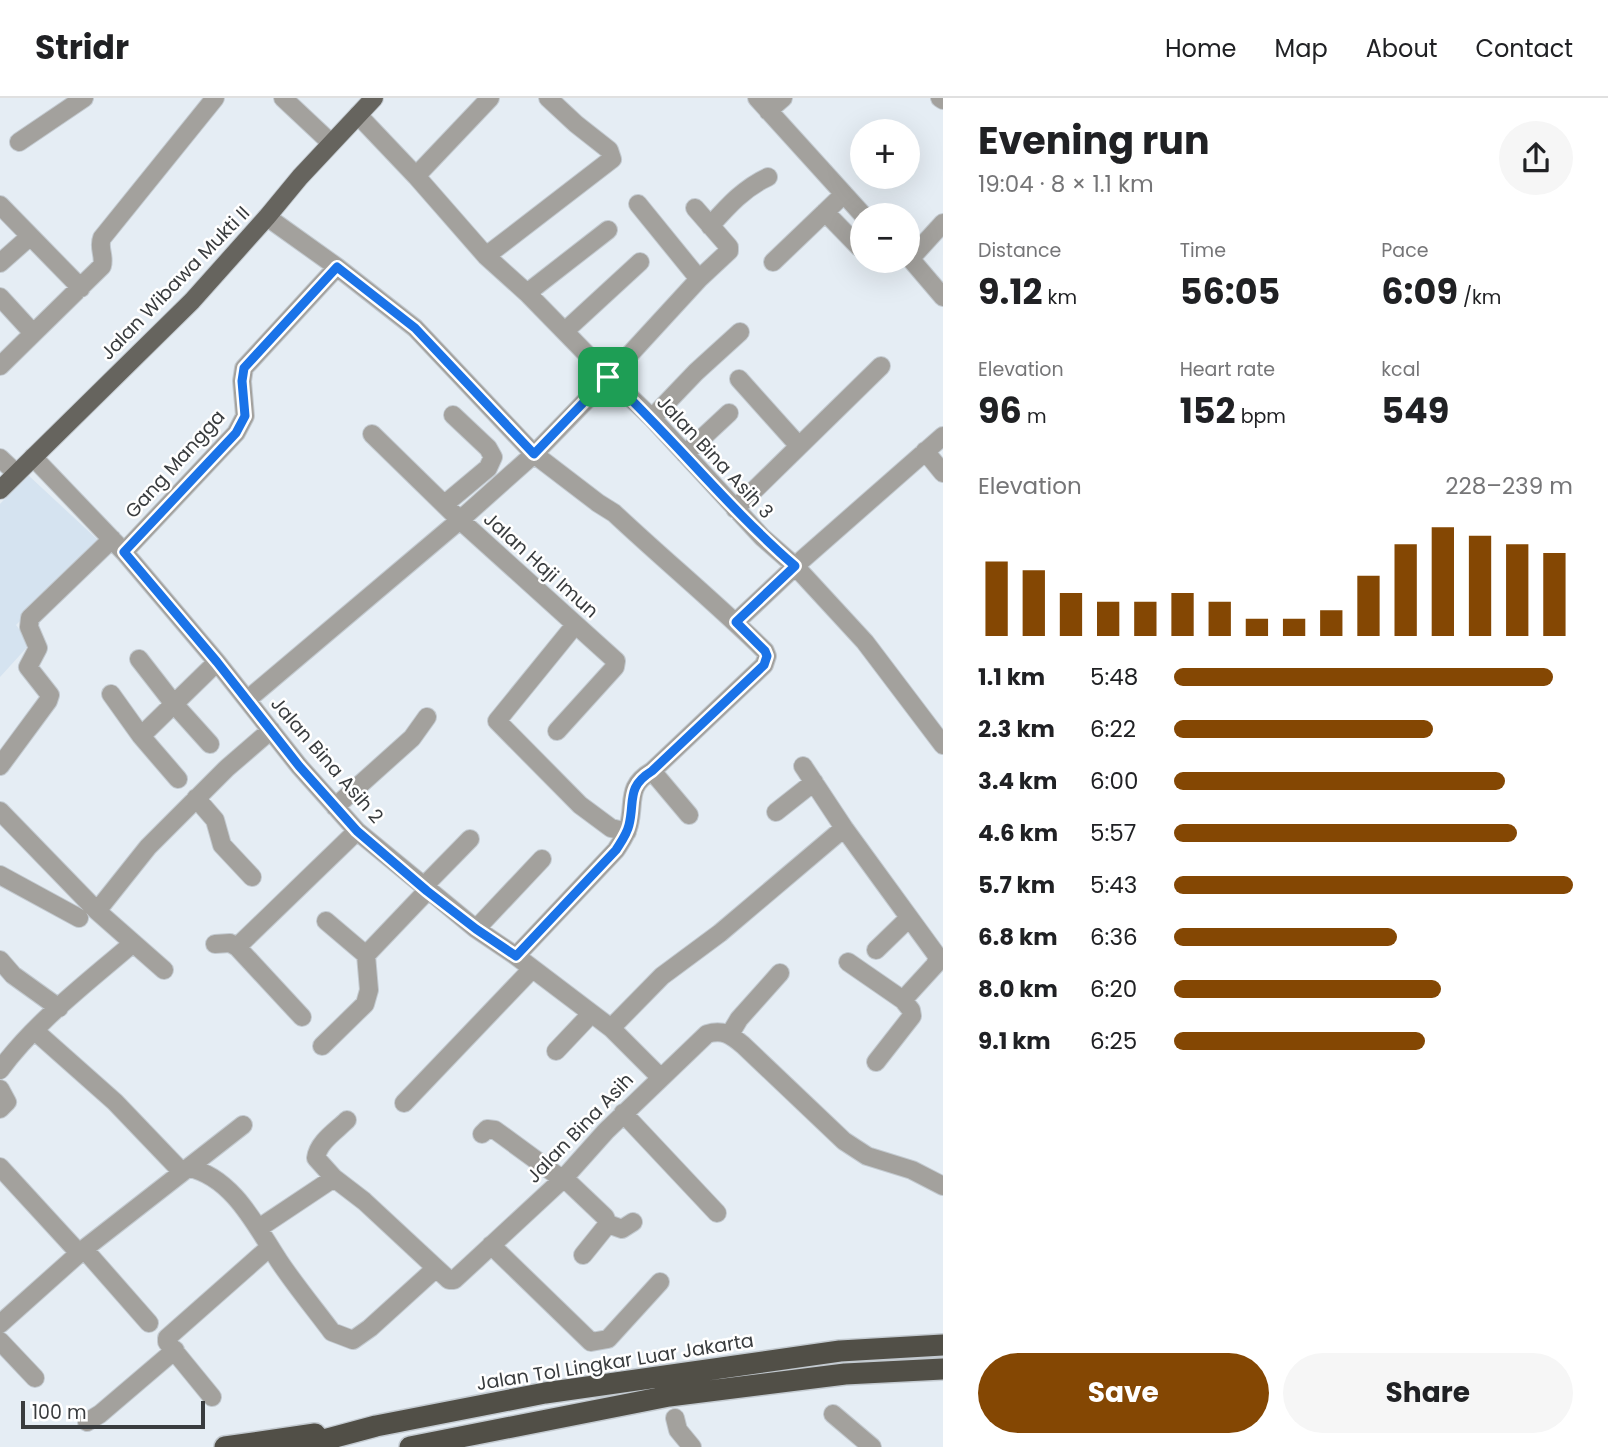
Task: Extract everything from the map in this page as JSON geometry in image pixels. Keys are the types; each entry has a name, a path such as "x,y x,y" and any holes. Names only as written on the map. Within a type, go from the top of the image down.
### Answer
{"highway":[{"name":"Jalan Tol Lingkar Luar Jakarta","path":"298,1447 376,1426 545,1393 840,1351 943,1345"},
{"path":"411,1447 669,1396 845,1374 943,1369"},
{"path":"225,1447 376,1426"}],"main road":[{"name":"Jalan Wibawa Mukti II","path":"0,489 192,301 300,177 374,98"}],"street":[{"path":"19,142 84,98"},
{"path":"0,366 31,331 102,266 104,259 99,247 102,238 215,98"},
{"path":"283,98 331,144"},
{"path":"416,176 490,98"},
{"path":"486,256 612,159 609,150 548,98"},
{"path":"783,98 763,104 852,203"},
{"name":"Jalan Bina Asih 3","path":"358,115 486,256 527,293 608,377 652,418 762,537 795,566 865,642 943,745"},
{"path":"710,226 733,200 768,177"},
{"path":"773,262 844,194"},
{"path":"638,204 699,279"},
{"path":"0,205 76,288"},
{"path":"247,700 534,454 699,279 729,251 729,247 695,208"},
{"path":"825,212 850,238"},
{"path":"267,218 337,267 415,328 534,454 614,513 700,593 736,622 767,656 764,665 652,771 643,776 631,797 630,822 616,850 516,956"},
{"path":"920,247 943,223"},
{"path":"527,293 608,230"},
{"path":"0,263 26,240"},
{"path":"565,331 640,262"},
{"name":"Gang Mangga","path":"0,766 50,695 28,667 38,648 29,627 30,618 118,545 236,433 245,416 242,381 244,368 337,267"},
{"path":"920,269 943,297"},
{"path":"0,297 31,331"},
{"path":"652,418 696,372 740,332"},
{"path":"735,509 881,366"},
{"path":"738,379 799,446"},
{"path":"685,454 729,413"},
{"path":"445,504 488,468 493,457 488,448 453,415"},
{"name":"Jalan Haji Imun","path":"372,434 460,520 616,661 615,667 556,731"},
{"path":"736,622 795,566 943,436"},
{"path":"925,452 943,473"},
{"name":"Jalan Bina Asih 2","path":"33,457 118,545 357,831 476,929 611,1028 660,1077"},
{"path":"0,458 16,473"},
{"path":"575,625 497,721 580,805 611,828 626,832"},
{"path":"139,659 210,744"},
{"path":"141,736 217,662"},
{"path":"111,694 141,736 178,779"},
{"path":"335,807 412,738 427,717"},
{"path":"97,911 148,847 196,798 271,730"},
{"path":"803,766 844,828 872,879 909,918 938,957 935,965 903,1000"},
{"path":"652,771 689,815"},
{"path":"776,812 814,782"},
{"path":"196,798 215,820 222,845 252,877"},
{"path":"0,811 97,911 164,970"},
{"path":"611,1028 662,976 720,933 844,828"},
{"path":"237,947 357,831"},
{"path":"366,955 470,839"},
{"path":"476,929 542,859"},
{"path":"0,875 79,918"},
{"path":"876,950 909,918"},
{"path":"322,1046 365,1004 369,990 366,955 326,921"},
{"path":"215,944 230,943 237,947 302,1017"},
{"path":"0,1070 11,1055 59,1008 132,944"},
{"path":"0,960 13,975 59,1008"},
{"path":"848,962 903,1000 911,1010 912,1016 876,1062"},
{"path":"404,1103 532,969"},
{"path":"780,973 739,1019 730,1034 827,1127 855,1149 943,1186"},
{"path":"556,1051 591,1014"},
{"path":"35,1031 186,1170 209,1176 223,1186 260,1228 270,1247 332,1332 353,1340 430,1274 364,1201 338,1185 316,1158 315,1154 322,1143 347,1120"},
{"name":"Jalan Bina Asih","path":"430,1274 454,1280 563,1178 623,1113 707,1034 716,1031 730,1034"},
{"path":"0,1089 7,1102 0,1109"},
{"path":"623,1113 717,1213"},
{"path":"0,1324 82,1251 243,1125"},
{"path":"482,1134 487,1129 495,1130 563,1178 605,1217 608,1224 622,1229 633,1222"},
{"path":"0,1167 149,1323"},
{"path":"260,1228 338,1185"},
{"path":"583,1255 608,1224"},
{"path":"491,1245 591,1342 608,1339 660,1282"},
{"path":"212,1396 167,1342 168,1335 270,1247"},
{"path":"0,1341 36,1378"},
{"path":"88,1422 175,1350"},
{"path":"833,1414 872,1447"},
{"path":"675,1418 678,1430 692,1447"}],"shaded area":[{"path":"28,475 99,541 16,625 30,644 0,677 0,504"}],"route":[{"path":"337,267 415,328 534,454 608,377 652,418 762,537 795,566 736,622 765,651 767,660 764,665 652,771 643,776 631,797 630,822 616,850 516,956 427,891 357,831 299,766 217,662 124,552 236,433 245,416 242,381 244,368 337,267"}]}
